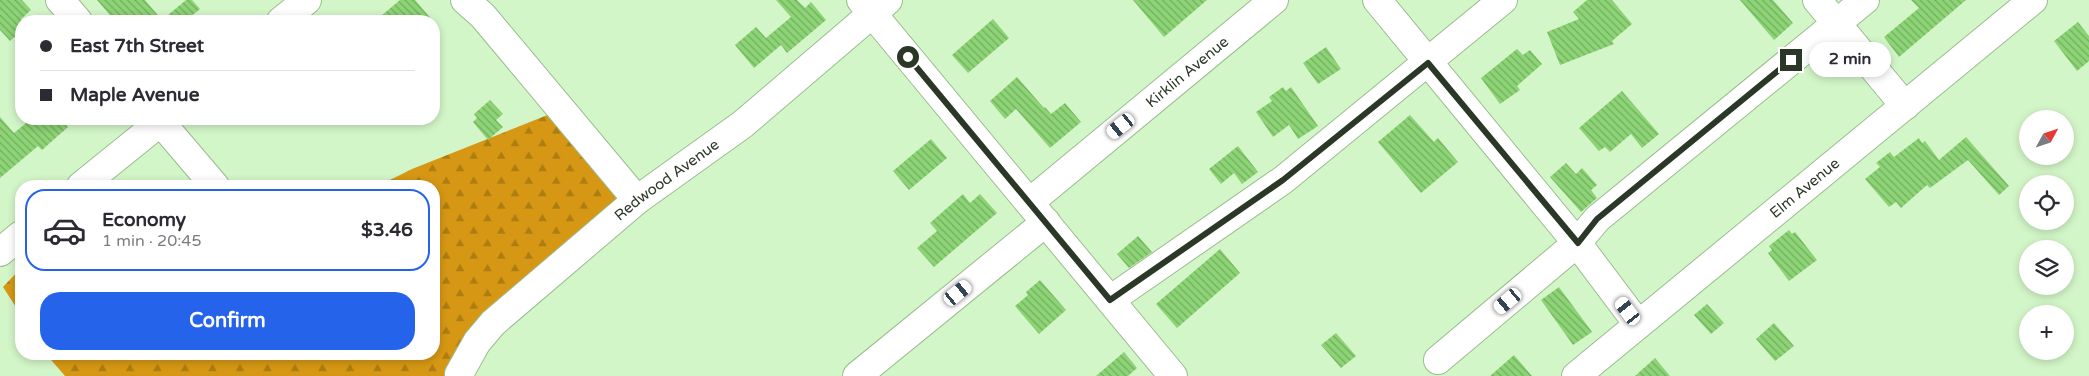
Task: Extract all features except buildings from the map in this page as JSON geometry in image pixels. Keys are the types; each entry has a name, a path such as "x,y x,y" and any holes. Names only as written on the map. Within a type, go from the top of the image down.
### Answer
{"street":[{"path":"60,0 73,15"},
{"path":"289,15 307,0"},
{"name":"Kirklin Avenue","path":"856,376 1274,0"},
{"path":"1377,0 1578,243 1638,324"},
{"path":"1110,300 1283,180 1503,0"},
{"path":"1817,0 1905,106"},
{"path":"1438,360 1578,243 1597,219 1865,0"},
{"name":"Elm Avenue","path":"1594,371 1638,324 2033,0"},
{"path":"874,4 1038,212 1173,376"},
{"name":"Redwood Avenue","path":"460,375 477,342 493,323 637,200 744,124 874,4"},
{"path":"474,8 637,200"},
{"path":"88,180 155,125"},
{"path":"165,125 210,180"},
{"path":"0,252 15,240"}],"green space":[{"path":"550,114 623,200 453,365 447,368 445,372 447,376 65,376 51,360 440,360 440,180 390,180 412,169"},
{"path":"15,274 15,306 3,287"}],"route":[{"path":"908,57 1110,300 1283,180 1428,63 1578,243 1597,219 1791,60"}]}
